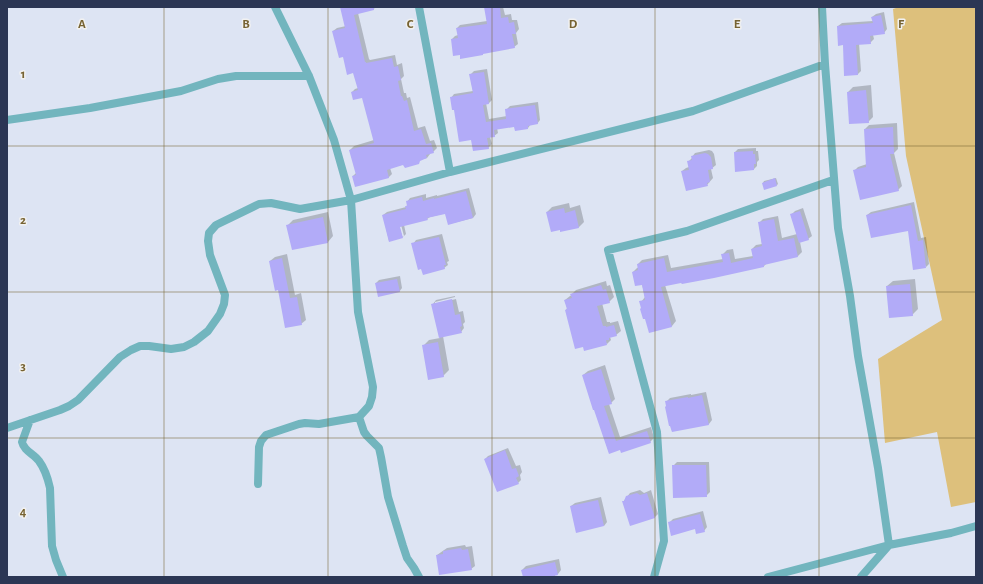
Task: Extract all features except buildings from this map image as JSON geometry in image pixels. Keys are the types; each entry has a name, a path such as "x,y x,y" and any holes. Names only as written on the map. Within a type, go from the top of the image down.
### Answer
{"street":[{"path":"258,484 259,447 261,441 266,435 299,424 319,424 359,417 369,406 373,387 358,312 351,200 334,140 309,76 275,7"},
{"path":"419,7 450,172"},
{"path":"822,7 838,228 850,296 858,356 878,468 889,545 861,577"},
{"path":"7,428 69,406 78,400 120,357 131,350 140,346 171,349 184,347 194,342 208,331 220,314 224,304 224,295 210,255 208,241 209,233 216,225 259,204 271,203 300,209 351,200 450,172 693,111 825,64"},
{"path":"7,120 90,108 181,92 218,79 236,76 309,76"},
{"path":"654,577 664,541 656,432 608,250 687,231 834,180"},
{"path":"359,417 364,432 378,448 382,457 388,497 407,558 419,577"},
{"path":"30,420 22,442 25,449 38,460 44,469 49,482 52,546 63,577"},
{"path":"768,577 889,545 951,533 976,526"}],"shaded area":[{"path":"899,7 976,7 976,502 951,507 937,432 885,443 878,359 942,320 906,156 893,9"}]}
